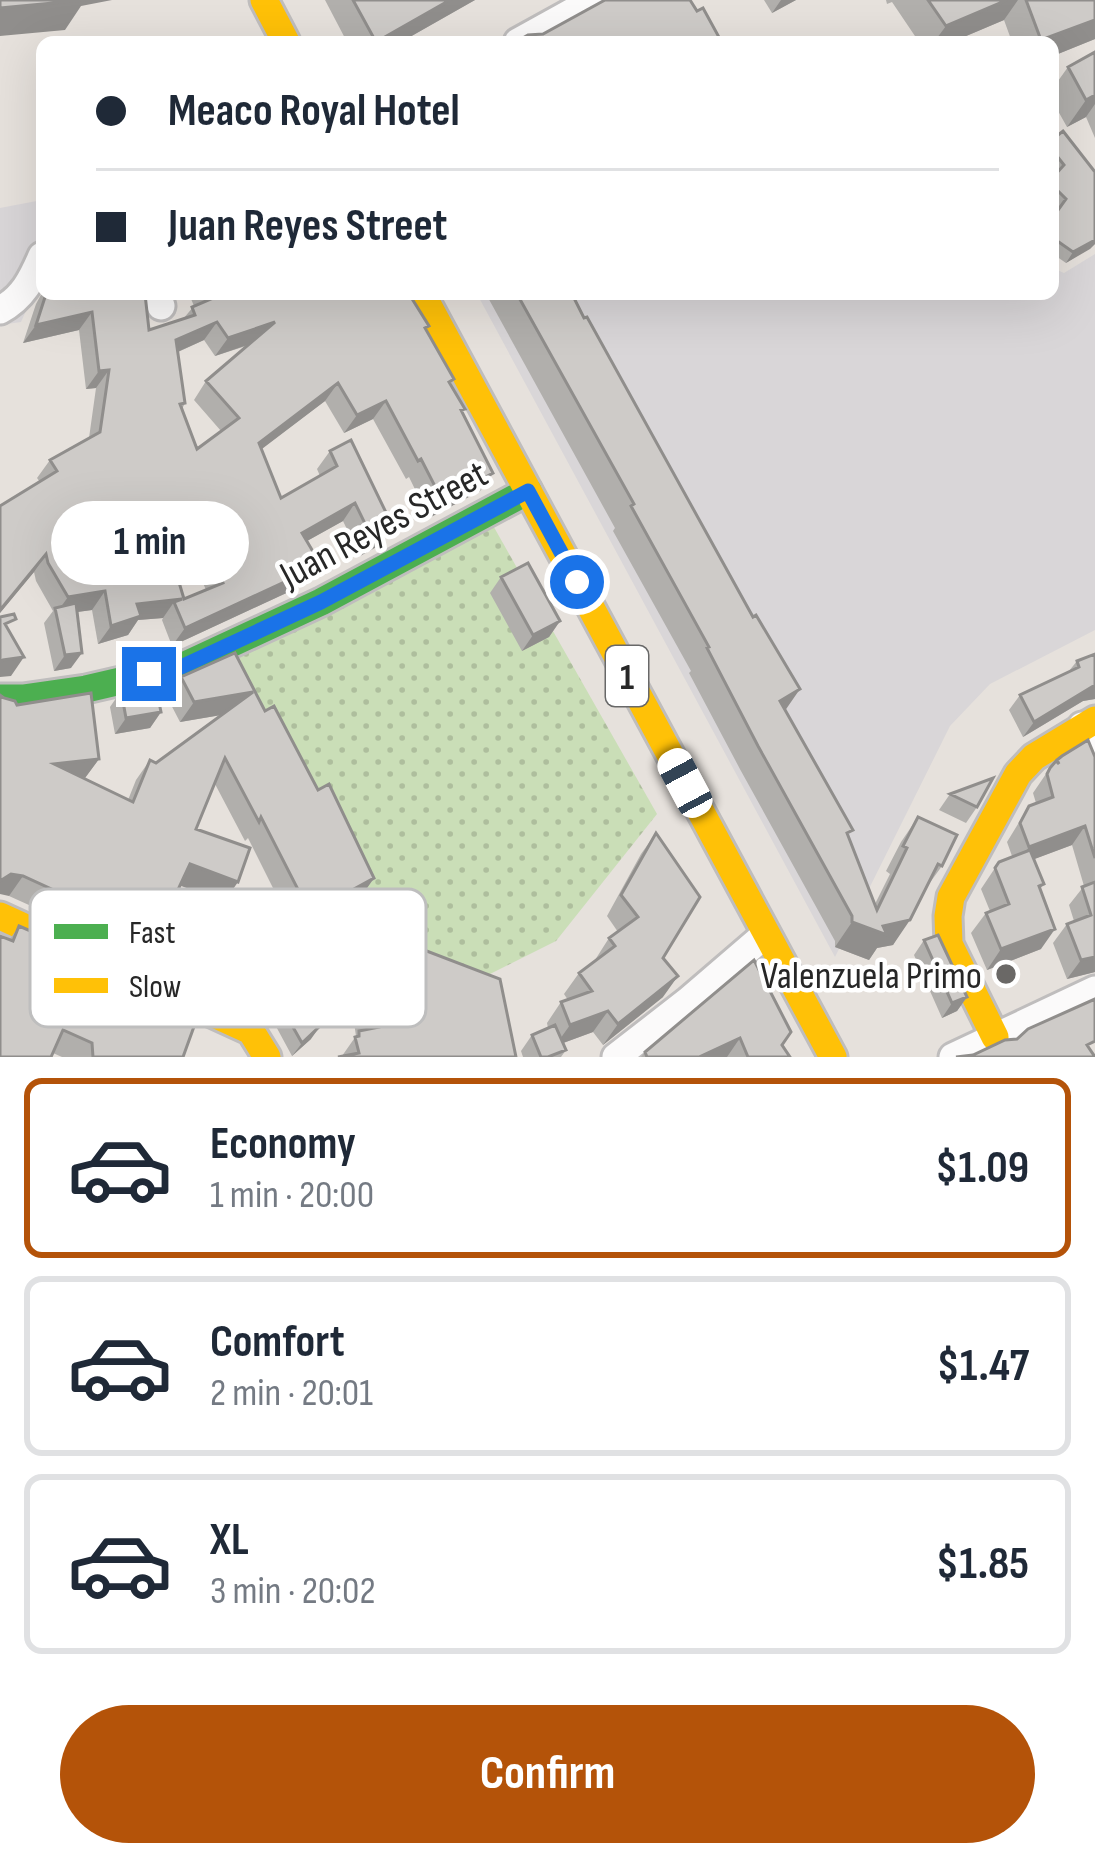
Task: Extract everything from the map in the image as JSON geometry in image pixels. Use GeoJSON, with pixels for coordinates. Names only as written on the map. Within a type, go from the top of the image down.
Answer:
{"type":"FeatureCollection","features":[{"type":"Feature","properties":{"kind":"main road"},"geometry":{"type":"LineString","coordinates":[[264,0],[283,36]]}},
{"type":"Feature","properties":{"kind":"main road","name":"1"},"geometry":{"type":"LineString","coordinates":[[425,300],[832,1057]]}},
{"type":"Feature","properties":{"kind":"main road","name":"Juan Reyes Street"},"geometry":{"type":"LineString","coordinates":[[0,698],[86,689],[181,667],[321,602],[528,491]]}},
{"type":"Feature","properties":{"kind":"main road"},"geometry":{"type":"LineString","coordinates":[[995,1037],[950,944],[951,897],[1018,774],[1088,723]]}},
{"type":"Feature","properties":{"kind":"main road"},"geometry":{"type":"LineString","coordinates":[[0,916],[30,930]]}},
{"type":"Feature","properties":{"kind":"main road"},"geometry":{"type":"LineString","coordinates":[[244,1027],[267,1057]]}},
{"type":"Feature","properties":{"kind":"street"},"geometry":{"type":"LineString","coordinates":[[529,36],[594,0]]}},
{"type":"Feature","properties":{"kind":"street"},"geometry":{"type":"LineString","coordinates":[[0,310],[22,294],[36,270]]}},
{"type":"Feature","properties":{"kind":"street"},"geometry":{"type":"LineString","coordinates":[[1088,723],[1095,755]]}},
{"type":"Feature","properties":{"kind":"street"},"geometry":{"type":"LineString","coordinates":[[616,1057],[766,934]]}},
{"type":"Feature","properties":{"kind":"street"},"geometry":{"type":"LineString","coordinates":[[953,1057],[1095,990]]}},
{"type":"Feature","properties":{"kind":"shaded area"},"geometry":{"type":"Polygon","coordinates":[[[36,201],[36,288],[21,322],[0,325],[0,208],[36,201]]]}},
{"type":"Feature","properties":{"kind":"shaded area"},"geometry":{"type":"Polygon","coordinates":[[[1095,254],[1095,630],[990,684],[950,726],[835,957],[480,300],[1059,300],[1059,271],[1064,273],[1095,254]]]}},
{"type":"Feature","properties":{"kind":"green space"},"geometry":{"type":"Polygon","coordinates":[[[491,522],[657,814],[556,941],[470,984],[426,968],[426,889],[360,889],[231,659],[491,522]]]}},
{"type":"Feature","properties":{"kind":"building"},"geometry":{"type":"Polygon","coordinates":[[[0,0],[85,0],[0,8],[0,0]]]}},
{"type":"Feature","properties":{"kind":"building"},"geometry":{"type":"Polygon","coordinates":[[[353,0],[450,0],[387,36],[373,36],[353,0]]]}},
{"type":"Feature","properties":{"kind":"building"},"geometry":{"type":"Polygon","coordinates":[[[605,0],[690,0],[697,11],[703,8],[718,36],[526,36],[543,34],[605,0]]]}},
{"type":"Feature","properties":{"kind":"building"},"geometry":{"type":"Polygon","coordinates":[[[928,0],[1007,0],[946,26],[928,0]]]}},
{"type":"Feature","properties":{"kind":"building"},"geometry":{"type":"Polygon","coordinates":[[[1026,0],[1095,0],[1095,20],[1040,36],[1026,0]]]}},
{"type":"Feature","properties":{"kind":"building"},"geometry":{"type":"Polygon","coordinates":[[[1095,52],[1095,95],[1086,100],[1068,67],[1095,52]]]}},
{"type":"Feature","properties":{"kind":"building"},"geometry":{"type":"Polygon","coordinates":[[[1063,131],[1095,172],[1095,240],[1073,252],[1059,242],[1059,209],[1066,199],[1059,192],[1059,170],[1064,165],[1059,159],[1063,131]]]}},
{"type":"Feature","properties":{"kind":"building"},"geometry":{"type":"Polygon","coordinates":[[[44,300],[146,300],[149,330],[195,315],[192,307],[209,300],[413,300],[454,379],[449,382],[493,473],[442,500],[386,401],[357,415],[338,383],[259,443],[281,498],[337,466],[330,451],[351,440],[393,527],[372,538],[355,503],[302,533],[321,565],[185,628],[174,602],[182,599],[137,604],[141,616],[111,626],[105,591],[68,597],[46,554],[0,610],[0,506],[57,471],[50,460],[100,432],[109,370],[99,371],[92,312],[36,325],[44,300]],[[217,322],[176,340],[185,403],[180,404],[197,449],[239,418],[206,381],[275,322],[228,338],[217,322]],[[210,551],[172,559],[184,599],[223,583],[210,551]]]}},
{"type":"Feature","properties":{"kind":"building"},"geometry":{"type":"Polygon","coordinates":[[[520,300],[575,300],[587,317],[753,617],[756,615],[800,689],[780,701],[853,830],[847,833],[877,910],[918,817],[957,835],[910,920],[883,926],[887,935],[852,922],[634,504],[520,300]]]}},
{"type":"Feature","properties":{"kind":"building"},"geometry":{"type":"Polygon","coordinates":[[[528,563],[560,621],[533,635],[501,577],[528,563]]]}},
{"type":"Feature","properties":{"kind":"building"},"geometry":{"type":"Polygon","coordinates":[[[76,603],[82,653],[65,655],[55,608],[76,603]]]}},
{"type":"Feature","properties":{"kind":"building"},"geometry":{"type":"Polygon","coordinates":[[[14,614],[16,619],[5,624],[24,657],[0,662],[0,617],[14,614]]]}},
{"type":"Feature","properties":{"kind":"building"},"geometry":{"type":"Polygon","coordinates":[[[235,653],[265,711],[274,706],[318,790],[329,784],[374,878],[354,889],[298,889],[225,758],[196,829],[250,848],[238,882],[190,864],[178,889],[51,889],[11,874],[0,881],[0,695],[17,705],[91,693],[99,759],[54,764],[133,802],[150,760],[156,763],[253,692],[194,702],[181,677],[235,653]]]}},
{"type":"Feature","properties":{"kind":"building"},"geometry":{"type":"Polygon","coordinates":[[[1095,654],[1095,685],[1034,722],[1020,695],[1079,667],[1077,661],[1095,654]]]}},
{"type":"Feature","properties":{"kind":"building"},"geometry":{"type":"Polygon","coordinates":[[[155,683],[161,712],[126,718],[121,691],[155,683]]]}},
{"type":"Feature","properties":{"kind":"building"},"geometry":{"type":"Polygon","coordinates":[[[1088,740],[1095,757],[1095,858],[1085,826],[1029,847],[1020,823],[1029,806],[1053,797],[1047,774],[1050,768],[1088,740]]]}},
{"type":"Feature","properties":{"kind":"building"},"geometry":{"type":"Polygon","coordinates":[[[993,778],[977,807],[950,794],[993,778]]]}},
{"type":"Feature","properties":{"kind":"building"},"geometry":{"type":"Polygon","coordinates":[[[656,833],[700,897],[663,958],[678,976],[618,1024],[608,1011],[570,1025],[561,1002],[592,991],[579,973],[615,946],[609,938],[638,917],[621,895],[656,833]]]}},
{"type":"Feature","properties":{"kind":"building"},"geometry":{"type":"Polygon","coordinates":[[[1030,850],[1055,929],[1001,949],[986,913],[1009,904],[995,868],[1030,850]]]}},
{"type":"Feature","properties":{"kind":"building"},"geometry":{"type":"Polygon","coordinates":[[[1095,882],[1095,957],[1081,960],[1067,924],[1091,915],[1082,887],[1095,882]]]}},
{"type":"Feature","properties":{"kind":"building"},"geometry":{"type":"Polygon","coordinates":[[[19,926],[30,931],[30,1027],[194,1027],[183,1057],[93,1057],[92,1043],[63,1030],[51,1057],[0,1057],[0,936],[13,941],[19,926]]]}},
{"type":"Feature","properties":{"kind":"building"},"geometry":{"type":"Polygon","coordinates":[[[938,935],[967,997],[952,1003],[924,940],[938,935]]]}},
{"type":"Feature","properties":{"kind":"building"},"geometry":{"type":"Polygon","coordinates":[[[426,951],[500,979],[516,1057],[338,1057],[359,1053],[355,1037],[359,1031],[426,1027],[426,951]]]}},
{"type":"Feature","properties":{"kind":"building"},"geometry":{"type":"Polygon","coordinates":[[[754,960],[791,1032],[782,1045],[790,1057],[748,1057],[740,1038],[699,1057],[647,1057],[645,1052],[754,960]]]}},
{"type":"Feature","properties":{"kind":"building"},"geometry":{"type":"Polygon","coordinates":[[[1095,999],[1095,1041],[1087,1045],[1095,1057],[956,1057],[1017,1039],[1028,1029],[1095,999]]]}},
{"type":"Feature","properties":{"kind":"building"},"geometry":{"type":"Polygon","coordinates":[[[555,1025],[566,1050],[541,1057],[532,1035],[555,1025]]]}},
{"type":"Feature","properties":{"kind":"building"},"geometry":{"type":"Polygon","coordinates":[[[293,1027],[319,1027],[302,1043],[293,1027]]]}},
{"type":"Feature","properties":{"kind":"traffic: fast"},"geometry":{"type":"LineString","coordinates":[[0,698],[86,689],[181,667],[321,602],[528,491]]}},
{"type":"Feature","properties":{"kind":"traffic: slow"},"geometry":{"type":"LineString","coordinates":[[264,0],[283,36]]}},
{"type":"Feature","properties":{"kind":"traffic: slow"},"geometry":{"type":"LineString","coordinates":[[425,300],[833,1057]]}},
{"type":"Feature","properties":{"kind":"traffic: slow"},"geometry":{"type":"LineString","coordinates":[[995,1037],[949,944],[951,897],[1018,774],[1034,757],[1095,720]]}},
{"type":"Feature","properties":{"kind":"traffic: slow"},"geometry":{"type":"LineString","coordinates":[[0,916],[30,930]]}},
{"type":"Feature","properties":{"kind":"traffic: slow"},"geometry":{"type":"LineString","coordinates":[[242,1027],[251,1031],[267,1057]]}},
{"type":"Feature","properties":{"kind":"place","name":"Valenzuela Primo"},"geometry":{"type":"Point","coordinates":[1006,974]}},
{"type":"Feature","properties":{"kind":"route"},"geometry":{"type":"LineString","coordinates":[[149,674],[181,667],[321,602],[528,491],[577,582]]}}]}
